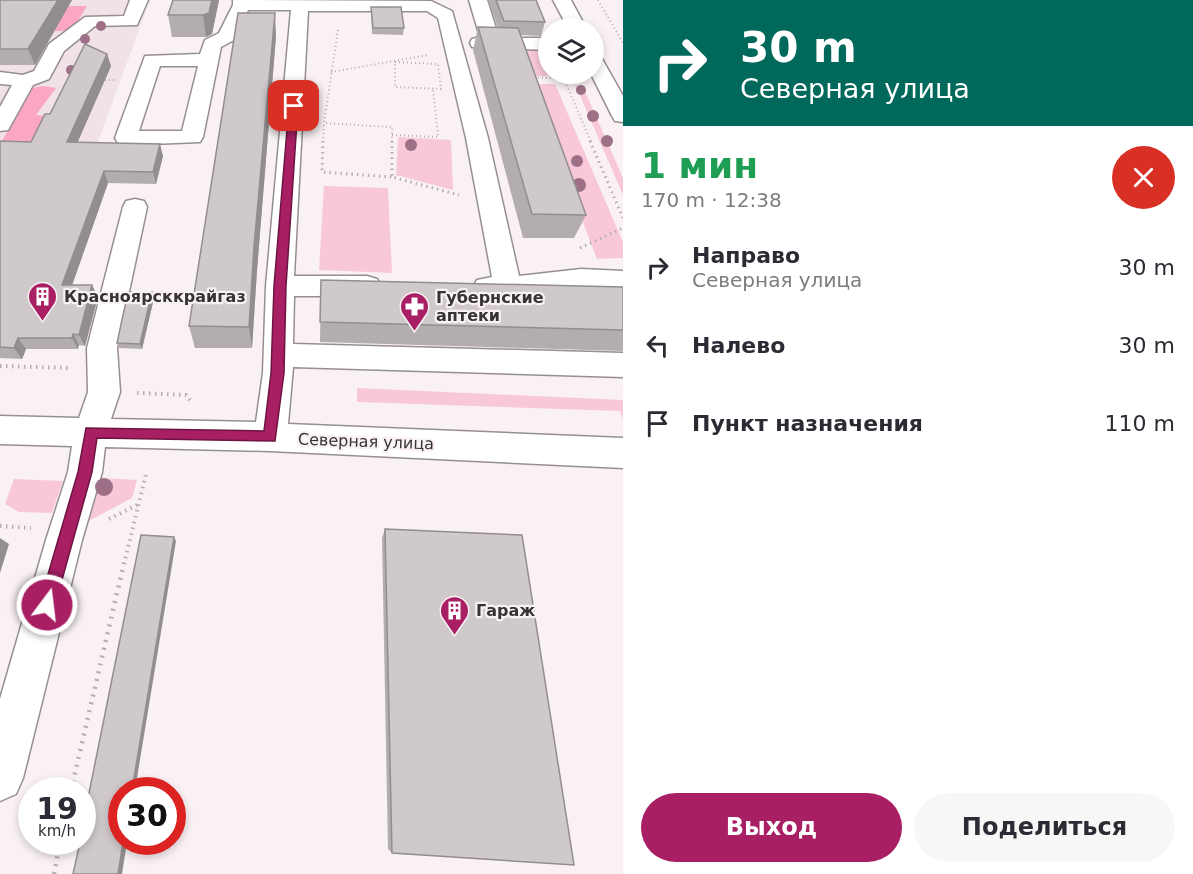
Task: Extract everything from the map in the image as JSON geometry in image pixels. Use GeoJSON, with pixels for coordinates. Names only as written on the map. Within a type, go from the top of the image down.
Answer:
{"type":"FeatureCollection","features":[{"type":"Feature","properties":{"kind":"street"},"geometry":{"type":"LineString","coordinates":[[0,78],[25,81],[42,75],[56,48],[91,21],[131,21],[139,0]]}},
{"type":"Feature","properties":{"kind":"street"},"geometry":{"type":"LineString","coordinates":[[478,0],[491,43]]}},
{"type":"Feature","properties":{"kind":"street"},"geometry":{"type":"LineString","coordinates":[[562,0],[572,18]]}},
{"type":"Feature","properties":{"kind":"street"},"geometry":{"type":"LineString","coordinates":[[208,60],[152,60],[126,138],[192,137],[212,44],[226,36],[242,2],[300,6],[431,6],[446,15],[492,205],[508,287]]}},
{"type":"Feature","properties":{"kind":"street"},"geometry":{"type":"LineString","coordinates":[[270,437],[279,355],[280,286],[300,6]]}},
{"type":"Feature","properties":{"kind":"street"},"geometry":{"type":"LineString","coordinates":[[453,45],[538,44]]}},
{"type":"Feature","properties":{"kind":"street"},"geometry":{"type":"LineString","coordinates":[[604,80],[623,116]]}},
{"type":"Feature","properties":{"kind":"street"},"geometry":{"type":"LineString","coordinates":[[0,125],[25,81]]}},
{"type":"Feature","properties":{"kind":"street"},"geometry":{"type":"LineString","coordinates":[[0,778],[61,551],[85,472],[91,432],[104,392],[102,348],[135,207]]}},
{"type":"Feature","properties":{"kind":"street"},"geometry":{"type":"LineString","coordinates":[[460,287],[508,287],[581,279],[623,281]]}},
{"type":"Feature","properties":{"kind":"street"},"geometry":{"type":"LineString","coordinates":[[280,286],[388,287]]}},
{"type":"Feature","properties":{"kind":"street"},"geometry":{"type":"LineString","coordinates":[[279,355],[623,365]]}},
{"type":"Feature","properties":{"kind":"street","name":"Северная улица"},"geometry":{"type":"LineString","coordinates":[[0,430],[270,437],[623,453]]}},
{"type":"Feature","properties":{"kind":"path"},"geometry":{"type":"LineString","coordinates":[[598,0],[623,43]]}},
{"type":"Feature","properties":{"kind":"path"},"geometry":{"type":"LineString","coordinates":[[338,33],[324,123],[322,172],[393,177],[492,205]]}},
{"type":"Feature","properties":{"kind":"path"},"geometry":{"type":"LineString","coordinates":[[331,72],[395,62],[453,45]]}},
{"type":"Feature","properties":{"kind":"path"},"geometry":{"type":"LineString","coordinates":[[395,62],[438,64],[441,89],[395,87],[395,62]]}},
{"type":"Feature","properties":{"kind":"path"},"geometry":{"type":"LineString","coordinates":[[534,77],[538,77]]}},
{"type":"Feature","properties":{"kind":"path"},"geometry":{"type":"LineString","coordinates":[[567,84],[623,218]]}},
{"type":"Feature","properties":{"kind":"path"},"geometry":{"type":"LineString","coordinates":[[392,135],[438,137],[433,88]]}},
{"type":"Feature","properties":{"kind":"path"},"geometry":{"type":"LineString","coordinates":[[324,123],[392,127],[393,177]]}},
{"type":"Feature","properties":{"kind":"path"},"geometry":{"type":"LineString","coordinates":[[580,249],[623,228]]}},
{"type":"Feature","properties":{"kind":"path"},"geometry":{"type":"LineString","coordinates":[[0,366],[103,369]]}},
{"type":"Feature","properties":{"kind":"path"},"geometry":{"type":"LineString","coordinates":[[142,393],[186,395],[194,405]]}},
{"type":"Feature","properties":{"kind":"path"},"geometry":{"type":"LineString","coordinates":[[74,777],[90,701],[146,474]]}},
{"type":"Feature","properties":{"kind":"path"},"geometry":{"type":"LineString","coordinates":[[54,874],[58,855]]}},
{"type":"Feature","properties":{"kind":"shaded area"},"geometry":{"type":"Polygon","coordinates":[[[0,0],[150,0],[93,155],[0,152],[0,0]]]}},
{"type":"Feature","properties":{"kind":"shaded area"},"geometry":{"type":"Polygon","coordinates":[[[0,6],[87,6],[73,29],[11,31],[0,6]]]}},
{"type":"Feature","properties":{"kind":"shaded area"},"geometry":{"type":"Polygon","coordinates":[[[516,45],[538,46],[538,76],[524,76],[516,45]]]}},
{"type":"Feature","properties":{"kind":"shaded area"},"geometry":{"type":"Polygon","coordinates":[[[530,84],[555,84],[623,242],[623,258],[597,259],[530,84]]]}},
{"type":"Feature","properties":{"kind":"shaded area"},"geometry":{"type":"Polygon","coordinates":[[[575,84],[584,89],[623,178],[623,195],[575,84]]]}},
{"type":"Feature","properties":{"kind":"shaded area"},"geometry":{"type":"Polygon","coordinates":[[[43,86],[56,88],[36,115],[47,116],[29,154],[3,153],[3,139],[32,88],[43,86]]]}},
{"type":"Feature","properties":{"kind":"shaded area"},"geometry":{"type":"Polygon","coordinates":[[[398,137],[451,140],[453,190],[396,175],[398,137]]]}},
{"type":"Feature","properties":{"kind":"shaded area"},"geometry":{"type":"Polygon","coordinates":[[[324,186],[388,188],[392,273],[319,270],[324,186]]]}},
{"type":"Feature","properties":{"kind":"shaded area"},"geometry":{"type":"Polygon","coordinates":[[[357,388],[623,400],[623,420],[620,411],[357,402],[357,388]]]}},
{"type":"Feature","properties":{"kind":"shaded area"},"geometry":{"type":"Polygon","coordinates":[[[101,478],[137,480],[132,498],[87,522],[101,478]]]}},
{"type":"Feature","properties":{"kind":"shaded area"},"geometry":{"type":"Polygon","coordinates":[[[14,479],[63,481],[52,513],[19,512],[5,504],[14,479]]]}},
{"type":"Feature","properties":{"kind":"building"},"geometry":{"type":"Polygon","coordinates":[[[0,0],[58,0],[28,49],[0,49],[0,0]]]}},
{"type":"Feature","properties":{"kind":"building"},"geometry":{"type":"Polygon","coordinates":[[[173,0],[212,0],[209,13],[168,15],[173,0]]]}},
{"type":"Feature","properties":{"kind":"building"},"geometry":{"type":"Polygon","coordinates":[[[496,0],[536,0],[543,18],[538,18],[538,22],[504,21],[496,0]]]}},
{"type":"Feature","properties":{"kind":"building"},"geometry":{"type":"Polygon","coordinates":[[[371,7],[401,7],[404,28],[373,28],[371,7]]]}},
{"type":"Feature","properties":{"kind":"building"},"geometry":{"type":"Polygon","coordinates":[[[238,13],[275,13],[249,327],[189,326],[238,13]]]}},
{"type":"Feature","properties":{"kind":"building"},"geometry":{"type":"Polygon","coordinates":[[[478,27],[518,28],[586,215],[532,214],[478,27]]]}},
{"type":"Feature","properties":{"kind":"building"},"geometry":{"type":"Polygon","coordinates":[[[85,44],[107,54],[67,142],[160,144],[153,172],[104,171],[62,285],[92,285],[79,335],[73,334],[72,338],[18,338],[14,348],[0,347],[0,141],[31,142],[45,114],[50,114],[85,44]]]}},
{"type":"Feature","properties":{"kind":"building"},"geometry":{"type":"Polygon","coordinates":[[[321,280],[623,287],[623,330],[320,322],[321,280]]]}},
{"type":"Feature","properties":{"kind":"building"},"geometry":{"type":"Polygon","coordinates":[[[128,292],[152,292],[140,344],[117,343],[128,292]]]}},
{"type":"Feature","properties":{"kind":"building","name":"Гараж"},"geometry":{"type":"Polygon","coordinates":[[[385,529],[522,535],[574,865],[392,853],[385,529]]]}},
{"type":"Feature","properties":{"kind":"building"},"geometry":{"type":"Polygon","coordinates":[[[141,535],[174,537],[134,777],[108,777],[108,855],[121,855],[118,874],[73,874],[77,855],[96,855],[96,777],[92,777],[141,535]]]}},
{"type":"Feature","properties":{"kind":"place","name":"Красноярсккрайгаз"},"geometry":{"type":"Point","coordinates":[43,322]}},
{"type":"Feature","properties":{"kind":"place","name":"Губернские аптеки"},"geometry":{"type":"Point","coordinates":[415,332]}},
{"type":"Feature","properties":{"kind":"place","name":"Гараж"},"geometry":{"type":"Point","coordinates":[455,636]}},
{"type":"Feature","properties":{"kind":"route"},"geometry":{"type":"LineString","coordinates":[[47,605],[85,472],[91,432],[270,437],[278,373],[280,286],[294,106]]}}]}
